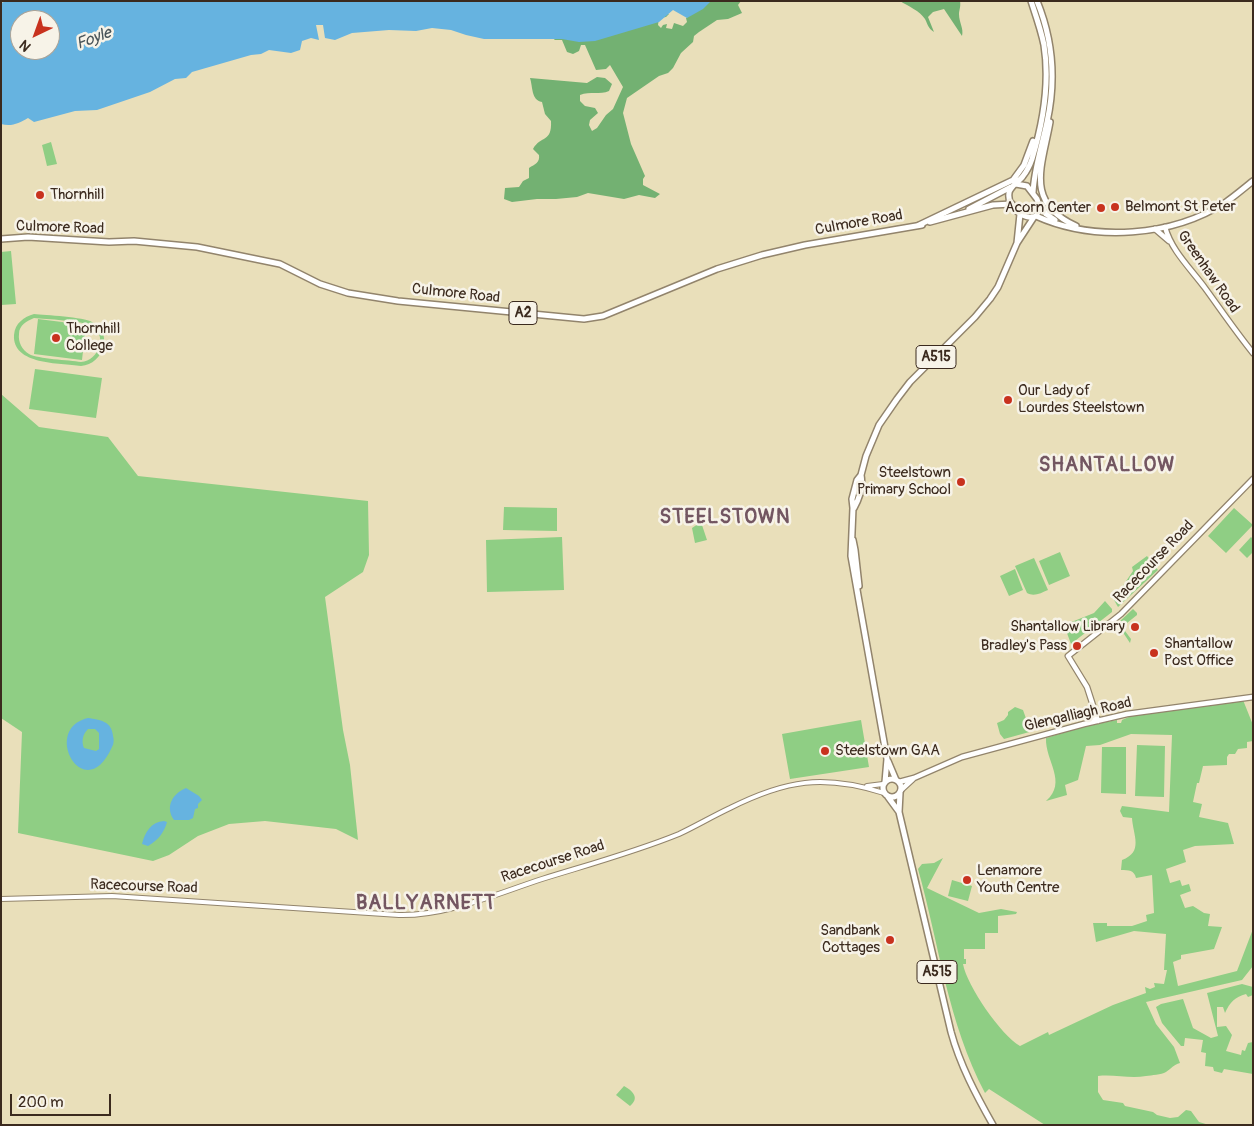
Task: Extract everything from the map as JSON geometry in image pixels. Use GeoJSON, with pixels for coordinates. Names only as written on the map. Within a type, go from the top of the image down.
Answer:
{"type":"FeatureCollection","features":[{"type":"Feature","properties":{"kind":"main road"},"geometry":{"type":"LineString","coordinates":[[1031,1],[1044,44],[1046,89],[1032,160],[1027,171],[1013,186],[1009,195],[1012,204],[1020,214],[1026,217],[1035,216],[1086,230],[1111,232],[1165,227],[1197,217],[1224,203],[1253,181]]}},
{"type":"Feature","properties":{"kind":"main road"},"geometry":{"type":"LineString","coordinates":[[1037,1],[1050,44],[1053,69],[1052,116],[1040,176],[1041,191],[1047,206],[1056,215],[1086,230]]}},
{"type":"Feature","properties":{"kind":"main road"},"geometry":{"type":"LineString","coordinates":[[1033,193],[1035,172],[1048,121],[1052,92]]}},
{"type":"Feature","properties":{"kind":"main road"},"geometry":{"type":"LineString","coordinates":[[919,225],[1013,180],[1026,161],[1041,120]]}},
{"type":"Feature","properties":{"kind":"main road"},"geometry":{"type":"LineString","coordinates":[[1013,186],[1027,186],[1046,214],[1059,223]]}},
{"type":"Feature","properties":{"kind":"main road","name":"Culmore Road"},"geometry":{"type":"LineString","coordinates":[[962,212],[1013,186]]}},
{"type":"Feature","properties":{"kind":"main road","name":"Culmore Road"},"geometry":{"type":"LineString","coordinates":[[1,239],[28,237],[109,242],[134,241],[197,247],[280,264],[320,284],[348,293],[398,301],[584,319],[603,316],[716,270],[762,255],[919,225],[993,205],[1012,204]]}},
{"type":"Feature","properties":{"kind":"main road"},"geometry":{"type":"LineString","coordinates":[[1035,216],[1039,212],[1040,205]]}},
{"type":"Feature","properties":{"kind":"main road","name":"A515"},"geometry":{"type":"LineString","coordinates":[[1017,243],[1020,214]]}},
{"type":"Feature","properties":{"kind":"main road","name":"A515"},"geometry":{"type":"LineString","coordinates":[[994,1125],[970,1083],[957,1053],[899,812],[901,791],[887,759],[851,556],[851,536],[853,508],[858,501],[862,481],[861,475],[873,439],[880,426],[910,382],[970,322],[990,299],[1000,282],[1017,243],[1035,216]]}},
{"type":"Feature","properties":{"kind":"main road","name":"Greenhaw Road"},"geometry":{"type":"LineString","coordinates":[[1165,227],[1172,244],[1223,316],[1253,353]]}},
{"type":"Feature","properties":{"kind":"main road"},"geometry":{"type":"LineString","coordinates":[[1155,228],[1172,244]]}},
{"type":"Feature","properties":{"kind":"main road","name":"Racecourse Road"},"geometry":{"type":"LineString","coordinates":[[1095,722],[1087,687],[1068,656],[1120,614],[1253,479]]}},
{"type":"Feature","properties":{"kind":"main road","name":"Glengalliagh Road"},"geometry":{"type":"LineString","coordinates":[[897,781],[914,778],[962,757],[1095,722],[1133,714],[1253,697]]}},
{"type":"Feature","properties":{"kind":"main road","name":"A515"},"geometry":{"type":"LineString","coordinates":[[887,759],[884,783],[886,795],[899,812]]}},
{"type":"Feature","properties":{"kind":"main road","name":"Glengalliagh Road"},"geometry":{"type":"LineString","coordinates":[[901,791],[914,778]]}},
{"type":"Feature","properties":{"kind":"main road"},"geometry":{"type":"LineString","coordinates":[[884,783],[890,779],[897,781]]}},
{"type":"Feature","properties":{"kind":"main road"},"geometry":{"type":"LineString","coordinates":[[886,795],[896,797],[901,791]]}},
{"type":"Feature","properties":{"kind":"street","name":"Racecourse Road"},"geometry":{"type":"LineString","coordinates":[[1,899],[112,896],[399,915],[415,914],[464,904],[679,834],[764,793],[797,784],[826,781],[862,786],[886,795]]}},
{"type":"Feature","properties":{"kind":"street","name":"Racecourse Road"},"geometry":{"type":"LineString","coordinates":[[862,786],[884,783]]}},
{"type":"Feature","properties":{"kind":"green space"},"geometry":{"type":"Polygon","coordinates":[[[707,1],[741,1],[738,5],[742,13],[728,19],[717,20],[694,36],[693,42],[681,53],[668,73],[659,76],[627,98],[623,113],[631,144],[645,176],[643,185],[660,194],[655,198],[639,195],[624,199],[588,193],[577,197],[556,199],[512,202],[504,199],[505,188],[519,187],[523,181],[529,178],[529,168],[539,160],[539,155],[533,149],[550,133],[551,121],[545,114],[542,102],[538,101],[534,96],[530,78],[587,83],[597,77],[605,78],[612,84],[609,91],[580,95],[580,101],[585,106],[595,108],[598,113],[590,120],[589,125],[592,131],[597,128],[613,109],[623,87],[610,65],[606,69],[596,70],[585,45],[581,45],[579,51],[573,54],[567,52],[562,40],[555,40],[549,35],[659,13],[669,14],[666,17],[659,18],[658,25],[661,28],[667,24],[666,28],[672,29],[674,23],[683,26],[687,22],[686,18],[707,1]]]}},
{"type":"Feature","properties":{"kind":"green space"},"geometry":{"type":"Polygon","coordinates":[[[900,1],[960,1],[959,14],[962,36],[944,9],[933,12],[928,17],[934,32],[920,14],[900,1]]]}},
{"type":"Feature","properties":{"kind":"green space"},"geometry":{"type":"Polygon","coordinates":[[[51,142],[57,164],[47,166],[42,145],[51,142]]]}},
{"type":"Feature","properties":{"kind":"green space"},"geometry":{"type":"Polygon","coordinates":[[[11,251],[16,304],[1,305],[1,252],[11,251]]]}},
{"type":"Feature","properties":{"kind":"green space"},"geometry":{"type":"Polygon","coordinates":[[[30,315],[64,316],[92,322],[103,333],[103,347],[100,354],[96,360],[81,366],[50,363],[29,357],[15,345],[14,335],[18,324],[30,315]],[[34,318],[26,322],[19,331],[21,346],[29,354],[81,362],[93,357],[97,352],[100,340],[99,334],[90,325],[71,321],[34,318]]]}},
{"type":"Feature","properties":{"kind":"green space"},"geometry":{"type":"Polygon","coordinates":[[[38,319],[86,325],[82,360],[34,354],[38,319]]]}},
{"type":"Feature","properties":{"kind":"green space"},"geometry":{"type":"Polygon","coordinates":[[[35,369],[102,378],[96,418],[29,409],[35,369]]]}},
{"type":"Feature","properties":{"kind":"green space"},"geometry":{"type":"Polygon","coordinates":[[[1,394],[39,427],[108,437],[138,476],[368,501],[369,555],[363,572],[325,597],[343,730],[350,765],[358,840],[336,829],[265,821],[229,824],[198,836],[169,855],[153,861],[18,833],[22,732],[1,718],[1,394]]]}},
{"type":"Feature","properties":{"kind":"green space"},"geometry":{"type":"Polygon","coordinates":[[[504,507],[557,508],[557,531],[503,530],[504,507]]]}},
{"type":"Feature","properties":{"kind":"green space"},"geometry":{"type":"Polygon","coordinates":[[[1234,508],[1253,525],[1226,553],[1208,536],[1234,508]]]}},
{"type":"Feature","properties":{"kind":"green space"},"geometry":{"type":"Polygon","coordinates":[[[701,522],[707,540],[695,543],[692,528],[701,522]]]}},
{"type":"Feature","properties":{"kind":"green space"},"geometry":{"type":"Polygon","coordinates":[[[562,537],[564,590],[487,592],[486,540],[562,537]]]}},
{"type":"Feature","properties":{"kind":"green space"},"geometry":{"type":"Polygon","coordinates":[[[1251,537],[1253,539],[1253,552],[1247,558],[1239,550],[1251,537]]]}},
{"type":"Feature","properties":{"kind":"green space"},"geometry":{"type":"Polygon","coordinates":[[[1060,552],[1070,576],[1049,585],[1039,561],[1060,552]]]}},
{"type":"Feature","properties":{"kind":"green space"},"geometry":{"type":"Polygon","coordinates":[[[1147,556],[1158,570],[1118,607],[1114,600],[1114,593],[1118,593],[1133,571],[1132,567],[1147,556]]]}},
{"type":"Feature","properties":{"kind":"green space"},"geometry":{"type":"Polygon","coordinates":[[[1034,558],[1048,590],[1032,595],[1027,593],[1015,566],[1034,558]]]}},
{"type":"Feature","properties":{"kind":"green space"},"geometry":{"type":"Polygon","coordinates":[[[1015,569],[1023,590],[1009,596],[1000,576],[1015,569]]]}},
{"type":"Feature","properties":{"kind":"green space"},"geometry":{"type":"Polygon","coordinates":[[[1105,601],[1112,609],[1112,612],[1071,644],[1064,625],[1094,613],[1105,601]]]}},
{"type":"Feature","properties":{"kind":"green space"},"geometry":{"type":"Polygon","coordinates":[[[1133,609],[1137,615],[1122,627],[1131,639],[1130,643],[1122,631],[1120,621],[1133,609]]]}},
{"type":"Feature","properties":{"kind":"green space"},"geometry":{"type":"Polygon","coordinates":[[[1243,700],[1253,725],[1253,741],[1247,742],[1247,748],[1238,749],[1235,754],[1229,754],[1227,765],[1203,766],[1193,802],[1202,804],[1199,817],[1228,823],[1234,844],[1195,846],[1183,850],[1186,862],[1166,869],[1170,883],[1180,880],[1182,886],[1189,884],[1191,891],[1180,895],[1185,908],[1193,906],[1204,913],[1210,914],[1208,926],[1222,927],[1214,949],[1181,955],[1181,959],[1173,962],[1178,986],[1237,971],[1253,929],[1253,966],[1242,980],[1146,1002],[1156,1024],[1174,1047],[1180,1063],[1162,1074],[1156,1075],[1140,1077],[1098,1076],[1098,1092],[1103,1100],[1123,1103],[1125,1106],[1170,1118],[1178,1117],[1186,1110],[1191,1111],[1199,1122],[1209,1125],[1045,1125],[989,1089],[985,1093],[972,1066],[953,1011],[918,869],[922,864],[934,863],[943,858],[927,888],[979,913],[1001,909],[1017,912],[1016,914],[998,916],[998,933],[985,933],[985,949],[964,949],[966,964],[963,964],[971,985],[986,1009],[1004,1032],[1020,1046],[1048,1032],[1049,1035],[1113,1005],[1146,993],[1145,987],[1150,989],[1155,987],[1154,983],[1164,984],[1167,970],[1164,970],[1166,934],[1134,931],[1096,942],[1093,923],[1107,923],[1107,926],[1132,926],[1147,921],[1146,915],[1154,913],[1152,875],[1136,878],[1131,871],[1121,870],[1122,860],[1129,857],[1133,852],[1136,842],[1132,818],[1123,817],[1120,811],[1122,806],[1169,812],[1172,735],[1131,734],[1100,745],[1086,746],[1078,780],[1065,785],[1067,795],[1046,801],[1052,794],[1055,779],[1046,738],[1085,726],[1117,720],[1117,723],[1121,723],[1122,720],[1131,716],[1243,700]]]}},
{"type":"Feature","properties":{"kind":"green space"},"geometry":{"type":"Polygon","coordinates":[[[1015,707],[1023,710],[1028,724],[1033,731],[1004,739],[1000,734],[997,723],[1004,720],[1008,712],[1015,707]]]}},
{"type":"Feature","properties":{"kind":"green space","name":"Steelstown GAA"},"geometry":{"type":"Polygon","coordinates":[[[861,720],[869,767],[790,779],[782,734],[861,720]]]}},
{"type":"Feature","properties":{"kind":"green space"},"geometry":{"type":"Polygon","coordinates":[[[1137,745],[1165,746],[1164,797],[1135,796],[1137,745]]]}},
{"type":"Feature","properties":{"kind":"green space"},"geometry":{"type":"Polygon","coordinates":[[[1102,747],[1126,747],[1126,794],[1101,793],[1102,747]]]}},
{"type":"Feature","properties":{"kind":"green space"},"geometry":{"type":"Polygon","coordinates":[[[952,880],[972,886],[968,901],[948,896],[952,880]]]}},
{"type":"Feature","properties":{"kind":"green space"},"geometry":{"type":"Polygon","coordinates":[[[1242,984],[1253,987],[1253,995],[1248,997],[1246,994],[1236,998],[1225,1013],[1223,1007],[1217,1007],[1217,1027],[1226,1026],[1232,1035],[1226,1051],[1241,1055],[1242,1050],[1245,1051],[1248,1043],[1253,1042],[1253,1074],[1224,1069],[1222,1073],[1214,1071],[1213,1067],[1205,1066],[1206,1053],[1201,1052],[1203,1040],[1185,1038],[1184,1046],[1181,1046],[1162,1023],[1156,1007],[1183,999],[1193,1028],[1211,1038],[1218,1036],[1207,993],[1242,984]]]}},
{"type":"Feature","properties":{"kind":"green space"},"geometry":{"type":"Polygon","coordinates":[[[624,1086],[635,1097],[630,1106],[616,1095],[624,1086]]]}},
{"type":"Feature","properties":{"kind":"water","name":"Foyle"},"geometry":{"type":"Polygon","coordinates":[[[7,1],[711,1],[703,9],[687,18],[673,10],[659,22],[595,41],[579,42],[562,39],[484,39],[451,30],[432,28],[416,31],[389,30],[352,33],[335,40],[325,38],[323,25],[316,25],[319,40],[311,38],[302,41],[300,50],[291,53],[269,50],[261,54],[251,55],[192,72],[186,78],[175,79],[150,92],[97,110],[75,111],[34,122],[28,118],[12,125],[1,124],[1,3],[7,1]]]}},
{"type":"Feature","properties":{"kind":"water"},"geometry":{"type":"Polygon","coordinates":[[[88,718],[105,722],[112,731],[114,740],[112,747],[101,764],[90,770],[80,768],[72,759],[67,748],[68,736],[74,725],[88,718]],[[88,729],[84,735],[83,743],[84,748],[96,751],[99,749],[99,733],[95,729],[88,729]]]}},
{"type":"Feature","properties":{"kind":"water"},"geometry":{"type":"Polygon","coordinates":[[[186,788],[202,800],[198,804],[198,808],[195,809],[193,818],[189,820],[174,820],[170,810],[171,801],[186,788]]]}},
{"type":"Feature","properties":{"kind":"water"},"geometry":{"type":"Polygon","coordinates":[[[167,822],[166,826],[158,839],[148,846],[142,844],[149,828],[156,823],[167,822]]]}},
{"type":"Feature","properties":{"kind":"place","name":"Thornhill"},"geometry":{"type":"Point","coordinates":[40,195]}},
{"type":"Feature","properties":{"kind":"place","name":"Belmont St Peter"},"geometry":{"type":"Point","coordinates":[1115,207]}},
{"type":"Feature","properties":{"kind":"place","name":"Acorn Center"},"geometry":{"type":"Point","coordinates":[1101,208]}},
{"type":"Feature","properties":{"kind":"place","name":"Thornhill College"},"geometry":{"type":"Point","coordinates":[56,338]}},
{"type":"Feature","properties":{"kind":"place","name":"Our Lady of Lourdes Steelstown"},"geometry":{"type":"Point","coordinates":[1008,400]}},
{"type":"Feature","properties":{"kind":"place","name":"Steelstown Primary School"},"geometry":{"type":"Point","coordinates":[961,482]}},
{"type":"Feature","properties":{"kind":"place","name":"Shantallow Library"},"geometry":{"type":"Point","coordinates":[1135,627]}},
{"type":"Feature","properties":{"kind":"place","name":"Bradley's Pass"},"geometry":{"type":"Point","coordinates":[1077,646]}},
{"type":"Feature","properties":{"kind":"place","name":"Shantallow Post Office"},"geometry":{"type":"Point","coordinates":[1154,653]}},
{"type":"Feature","properties":{"kind":"place","name":"Steelstown GAA"},"geometry":{"type":"Point","coordinates":[825,751]}},
{"type":"Feature","properties":{"kind":"place","name":"Lenamore Youth Centre"},"geometry":{"type":"Point","coordinates":[967,880]}},
{"type":"Feature","properties":{"kind":"place","name":"Sandbank Cottages"},"geometry":{"type":"Point","coordinates":[890,940]}},
{"type":"Feature","properties":{"kind":"district","name":"SHANTALLOW"},"geometry":{"type":"Point","coordinates":[1107,466]}},
{"type":"Feature","properties":{"kind":"district","name":"STEELSTOWN"},"geometry":{"type":"Point","coordinates":[725,518]}},
{"type":"Feature","properties":{"kind":"district","name":"BALLYARNETT"},"geometry":{"type":"Point","coordinates":[426,904]}}]}
